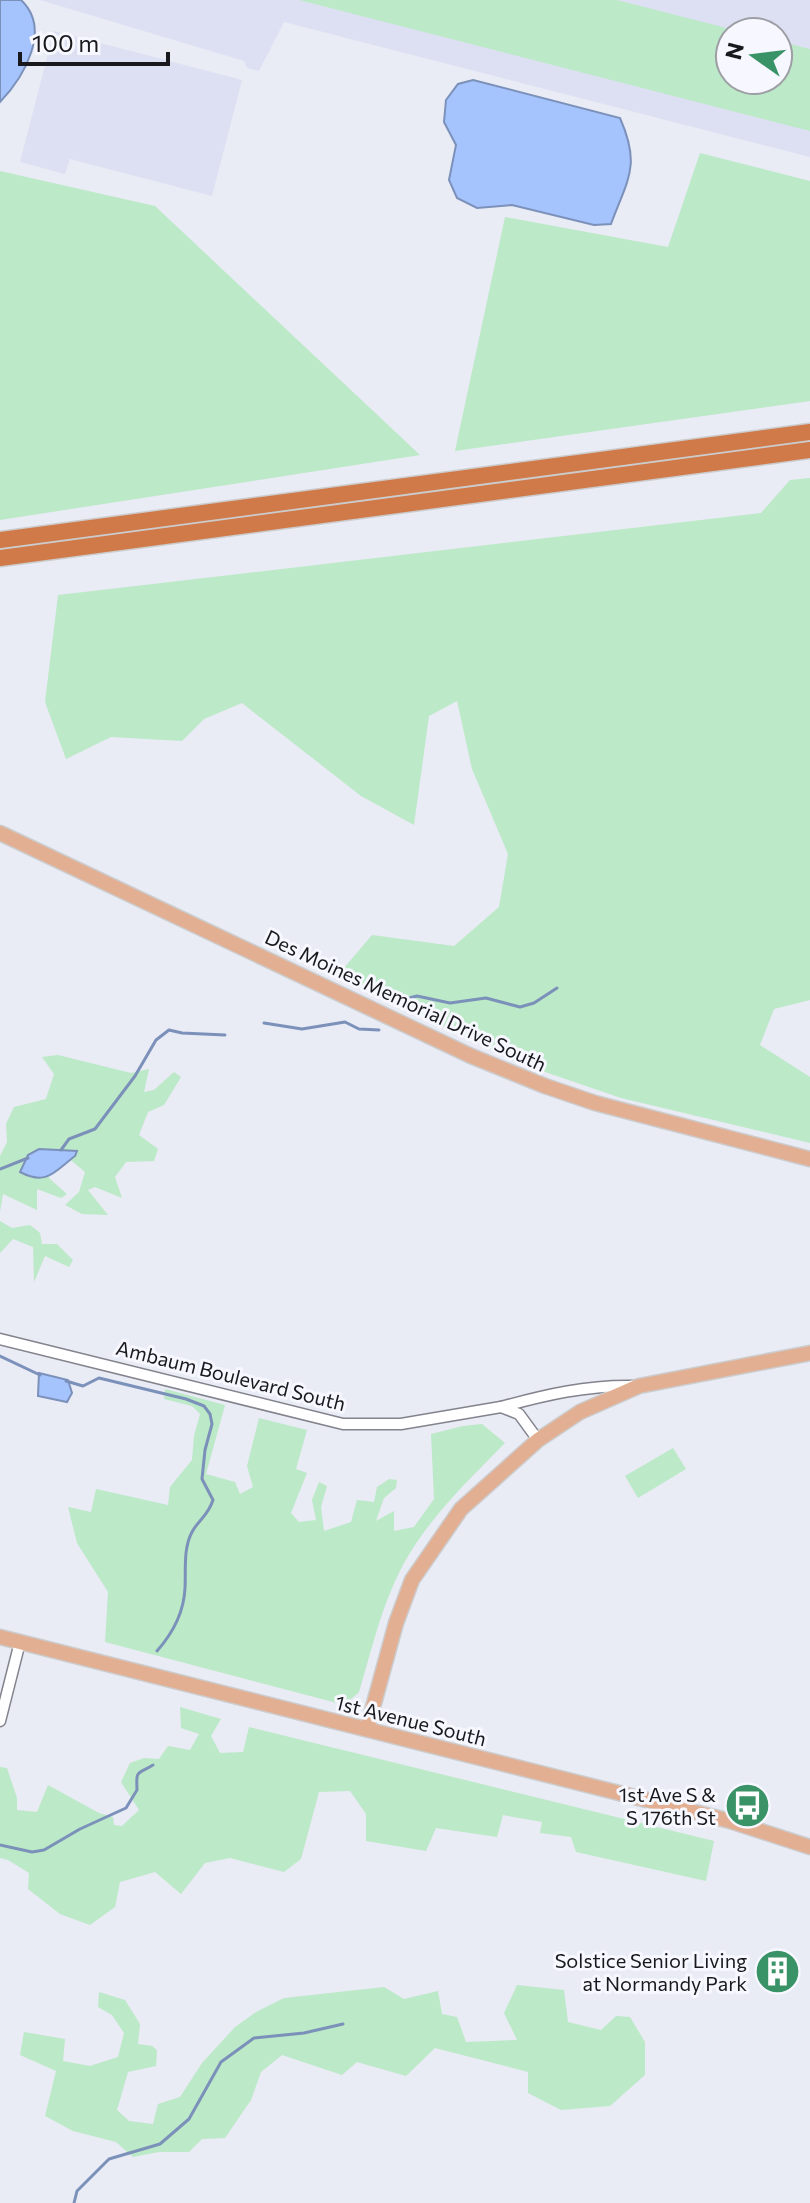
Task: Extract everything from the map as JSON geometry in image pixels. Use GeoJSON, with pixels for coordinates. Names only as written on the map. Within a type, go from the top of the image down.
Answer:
{"type":"FeatureCollection","features":[{"type":"Feature","properties":{"kind":"highway"},"geometry":{"type":"LineString","coordinates":[[0,540],[810,432]]}},
{"type":"Feature","properties":{"kind":"highway"},"geometry":{"type":"LineString","coordinates":[[0,558],[810,450]]}},
{"type":"Feature","properties":{"kind":"main road","name":"Des Moines Memorial Drive South"},"geometry":{"type":"LineString","coordinates":[[0,833],[471,1056],[545,1086],[652,1120],[810,1159]]}},
{"type":"Feature","properties":{"kind":"main road","name":"Ambaum Boulevard South"},"geometry":{"type":"LineString","coordinates":[[639,1386],[810,1353]]}},
{"type":"Feature","properties":{"kind":"main road"},"geometry":{"type":"LineString","coordinates":[[367,1729],[396,1623],[412,1580],[461,1509],[538,1440],[580,1412],[639,1386]]}},
{"type":"Feature","properties":{"kind":"main road","name":"1st Avenue South"},"geometry":{"type":"LineString","coordinates":[[0,1637],[730,1821],[810,1847]]}},
{"type":"Feature","properties":{"kind":"street","name":"Ambaum Boulevard South"},"geometry":{"type":"LineString","coordinates":[[0,1339],[343,1424],[401,1424],[501,1407],[558,1392],[601,1385],[639,1386]]}},
{"type":"Feature","properties":{"kind":"street"},"geometry":{"type":"LineString","coordinates":[[501,1407],[519,1414],[538,1440]]}},
{"type":"Feature","properties":{"kind":"street"},"geometry":{"type":"LineString","coordinates":[[0,1721],[20,1642]]}},
{"type":"Feature","properties":{"kind":"shaded area"},"geometry":{"type":"Polygon","coordinates":[[[40,0],[810,0],[810,157],[284,22],[259,71],[247,68],[244,61],[40,0]]]}},
{"type":"Feature","properties":{"kind":"shaded area"},"geometry":{"type":"Polygon","coordinates":[[[54,31],[242,80],[212,196],[70,159],[65,174],[20,162],[54,31]]]}},
{"type":"Feature","properties":{"kind":"green space"},"geometry":{"type":"Polygon","coordinates":[[[299,0],[617,0],[714,25],[714,96],[794,96],[794,45],[810,49],[810,131],[299,0]]]}},
{"type":"Feature","properties":{"kind":"green space"},"geometry":{"type":"Polygon","coordinates":[[[700,153],[810,181],[810,401],[455,451],[505,217],[668,247],[700,153]]]}},
{"type":"Feature","properties":{"kind":"green space"},"geometry":{"type":"Polygon","coordinates":[[[0,171],[155,206],[420,455],[0,520],[0,171]]]}},
{"type":"Feature","properties":{"kind":"green space"},"geometry":{"type":"Polygon","coordinates":[[[810,478],[810,1000],[774,1009],[760,1045],[810,1077],[810,1143],[621,1098],[516,1062],[338,975],[372,935],[454,946],[499,907],[508,854],[472,769],[457,701],[429,716],[414,825],[361,796],[242,703],[204,719],[182,741],[111,737],[66,759],[45,702],[58,595],[761,513],[790,480],[810,478]]]}},
{"type":"Feature","properties":{"kind":"green space"},"geometry":{"type":"Polygon","coordinates":[[[58,1055],[131,1073],[149,1069],[144,1092],[154,1090],[174,1072],[181,1077],[164,1105],[148,1112],[139,1135],[158,1149],[154,1161],[126,1162],[115,1177],[122,1198],[95,1187],[88,1190],[108,1215],[82,1214],[65,1205],[79,1192],[85,1172],[66,1156],[41,1161],[50,1179],[67,1194],[61,1198],[37,1189],[37,1210],[3,1194],[0,1212],[0,1156],[7,1142],[6,1124],[14,1107],[46,1099],[54,1074],[42,1057],[58,1055]]]}},
{"type":"Feature","properties":{"kind":"green space"},"geometry":{"type":"Polygon","coordinates":[[[0,1221],[12,1228],[30,1225],[40,1233],[42,1244],[57,1244],[73,1260],[69,1267],[45,1256],[34,1282],[33,1247],[13,1239],[0,1253],[0,1221]]]}},
{"type":"Feature","properties":{"kind":"green space"},"geometry":{"type":"Polygon","coordinates":[[[165,1389],[225,1405],[206,1474],[235,1482],[240,1494],[253,1487],[247,1466],[259,1418],[307,1430],[296,1469],[307,1473],[291,1513],[299,1522],[316,1520],[312,1500],[319,1482],[327,1486],[321,1507],[324,1531],[351,1522],[357,1500],[374,1502],[377,1487],[389,1479],[397,1480],[396,1488],[384,1498],[376,1521],[394,1511],[394,1531],[414,1527],[434,1499],[431,1434],[482,1424],[505,1443],[450,1500],[413,1548],[389,1595],[359,1692],[350,1700],[337,1703],[105,1642],[108,1592],[77,1543],[68,1507],[91,1512],[96,1489],[168,1505],[170,1487],[192,1460],[200,1414],[192,1406],[164,1399],[165,1389]]]}},
{"type":"Feature","properties":{"kind":"green space"},"geometry":{"type":"Polygon","coordinates":[[[673,1448],[686,1469],[638,1498],[625,1476],[673,1448]]]}},
{"type":"Feature","properties":{"kind":"green space"},"geometry":{"type":"Polygon","coordinates":[[[180,1707],[221,1719],[211,1736],[220,1753],[243,1752],[249,1727],[714,1841],[706,1881],[576,1852],[571,1837],[540,1833],[542,1822],[503,1815],[497,1837],[436,1828],[426,1851],[366,1841],[366,1814],[350,1791],[319,1792],[301,1859],[284,1872],[230,1858],[205,1863],[181,1894],[155,1872],[120,1882],[115,1907],[90,1925],[60,1914],[28,1889],[29,1873],[0,1858],[0,1767],[7,1768],[17,1798],[17,1810],[37,1812],[48,1785],[99,1813],[113,1817],[114,1825],[122,1826],[139,1810],[121,1782],[130,1763],[144,1758],[159,1759],[168,1746],[190,1750],[199,1734],[181,1728],[180,1707]]]}},
{"type":"Feature","properties":{"kind":"green space"},"geometry":{"type":"Polygon","coordinates":[[[517,1985],[564,1990],[568,2022],[601,2030],[616,2016],[630,2017],[645,2042],[645,2075],[610,2106],[561,2110],[528,2093],[528,2072],[435,2048],[406,2076],[357,2062],[342,2075],[282,2055],[261,2072],[251,2100],[225,2138],[202,2139],[189,2152],[159,2152],[133,2157],[116,2142],[73,2131],[45,2116],[56,2071],[20,2055],[24,2032],[65,2039],[63,2061],[90,2066],[118,2057],[124,2033],[112,2015],[98,2007],[99,1992],[125,2000],[140,2024],[138,2044],[157,2050],[156,2066],[128,2072],[117,2110],[129,2121],[153,2124],[158,2104],[180,2097],[202,2063],[235,2027],[284,1998],[384,1987],[404,1999],[438,1991],[442,2014],[457,2017],[466,2042],[517,2040],[504,2013],[517,1985]]]}},
{"type":"Feature","properties":{"kind":"water"},"geometry":{"type":"Polygon","coordinates":[[[0,0],[21,0],[30,12],[34,38],[18,80],[0,102],[0,0]]]}},
{"type":"Feature","properties":{"kind":"water"},"geometry":{"type":"Polygon","coordinates":[[[473,80],[620,118],[631,161],[627,183],[611,224],[594,225],[512,205],[477,208],[457,198],[449,180],[456,145],[444,122],[446,100],[458,84],[473,80]]]}},
{"type":"Feature","properties":{"kind":"water"},"geometry":{"type":"Polygon","coordinates":[[[39,1149],[77,1151],[75,1156],[50,1175],[37,1178],[20,1172],[28,1155],[39,1149]]]}},
{"type":"Feature","properties":{"kind":"water"},"geometry":{"type":"Polygon","coordinates":[[[39,1373],[68,1380],[72,1393],[67,1402],[38,1396],[39,1373]]]}},
{"type":"Feature","properties":{"kind":"waterway"},"geometry":{"type":"LineString","coordinates":[[405,999],[417,996],[450,1003],[486,998],[520,1007],[534,1003],[557,988]]}},
{"type":"Feature","properties":{"kind":"waterway"},"geometry":{"type":"LineString","coordinates":[[264,1023],[302,1029],[345,1022],[359,1029],[379,1030]]}},
{"type":"Feature","properties":{"kind":"waterway"},"geometry":{"type":"LineString","coordinates":[[61,1150],[69,1139],[95,1129],[135,1076],[156,1040],[169,1030],[225,1035]]}},
{"type":"Feature","properties":{"kind":"waterway"},"geometry":{"type":"LineString","coordinates":[[0,1169],[28,1158]]}},
{"type":"Feature","properties":{"kind":"waterway"},"geometry":{"type":"LineString","coordinates":[[0,1356],[40,1375]]}},
{"type":"Feature","properties":{"kind":"waterway"},"geometry":{"type":"LineString","coordinates":[[66,1381],[83,1386],[99,1378],[186,1399],[204,1406],[210,1414],[212,1424],[202,1479],[213,1500],[189,1539],[180,1614],[157,1651]]}},
{"type":"Feature","properties":{"kind":"waterway"},"geometry":{"type":"LineString","coordinates":[[0,1845],[32,1852],[44,1850],[126,1808],[137,1790],[139,1773],[153,1765]]}},
{"type":"Feature","properties":{"kind":"waterway"},"geometry":{"type":"LineString","coordinates":[[74,2203],[77,2191],[109,2159],[160,2144],[189,2119],[221,2062],[254,2038],[304,2033],[343,2024]]}},
{"type":"Feature","properties":{"kind":"place","name":"1st Ave S & S 176th St"},"geometry":{"type":"Point","coordinates":[747,1806]}},
{"type":"Feature","properties":{"kind":"place","name":"Solstice Senior Living at Normandy Park"},"geometry":{"type":"Point","coordinates":[778,1972]}}]}
